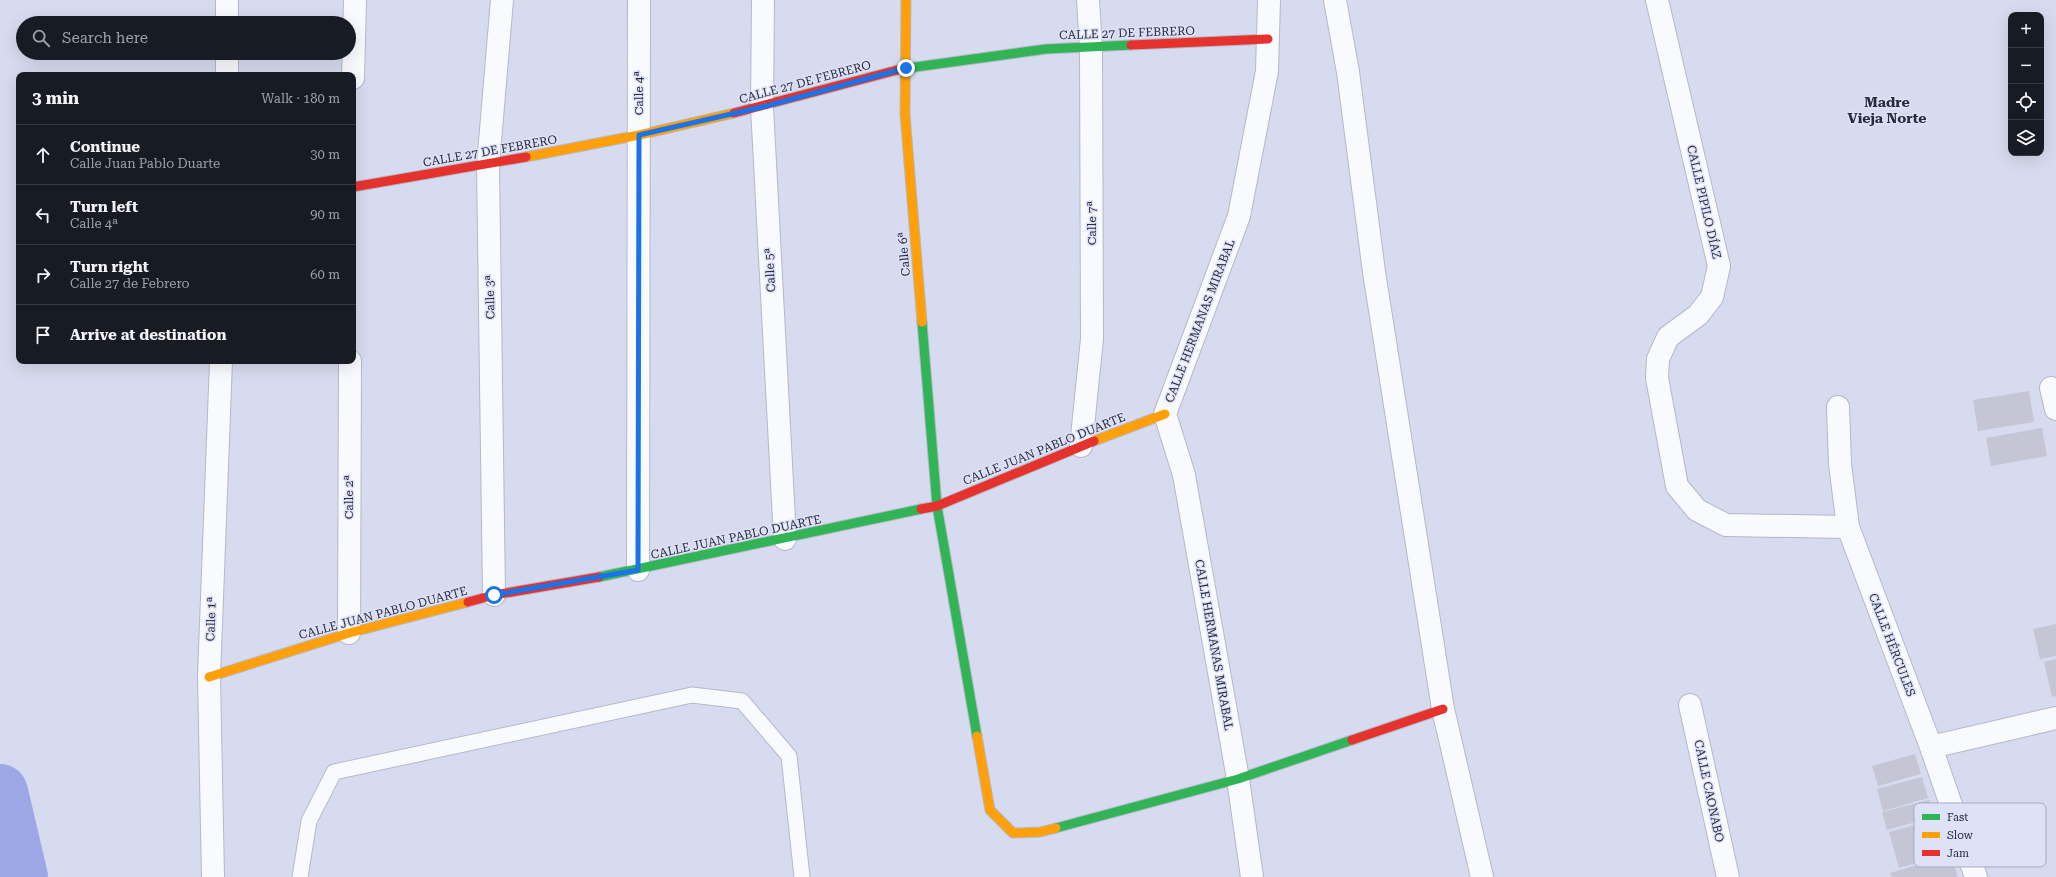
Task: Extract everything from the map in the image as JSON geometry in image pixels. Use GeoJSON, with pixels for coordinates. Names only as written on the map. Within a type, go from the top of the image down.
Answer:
{"type":"FeatureCollection","features":[{"type":"Feature","properties":{"kind":"street"},"geometry":{"type":"LineString","coordinates":[[227,0],[227,16]]}},
{"type":"Feature","properties":{"kind":"street"},"geometry":{"type":"LineString","coordinates":[[355,0],[355,16]]}},
{"type":"Feature","properties":{"kind":"street","name":"Calle 3ª"},"geometry":{"type":"LineString","coordinates":[[494,595],[488,165],[502,0]]}},
{"type":"Feature","properties":{"kind":"street","name":"Calle 4ª"},"geometry":{"type":"LineString","coordinates":[[638,570],[639,0]]}},
{"type":"Feature","properties":{"kind":"street","name":"Calle 5ª"},"geometry":{"type":"LineString","coordinates":[[763,0],[762,107],[785,539]]}},
{"type":"Feature","properties":{"kind":"street","name":"Calle 6ª"},"geometry":{"type":"LineString","coordinates":[[906,0],[905,114],[936,506],[990,810],[1012,832],[1040,832],[1238,778],[1443,709]]}},
{"type":"Feature","properties":{"kind":"street","name":"Calle 7ª"},"geometry":{"type":"LineString","coordinates":[[1081,446],[1092,339],[1091,47],[1088,0]]}},
{"type":"Feature","properties":{"kind":"street","name":"CALLE HERMANAS MIRABAL"},"geometry":{"type":"LineString","coordinates":[[1252,877],[1238,778],[1184,475],[1165,414],[1239,216],[1267,71],[1268,0]]}},
{"type":"Feature","properties":{"kind":"street"},"geometry":{"type":"LineString","coordinates":[[1335,0],[1348,72],[1374,272],[1443,709],[1482,877]]}},
{"type":"Feature","properties":{"kind":"street","name":"CALLE PIPILO DÍAZ"},"geometry":{"type":"LineString","coordinates":[[1656,0],[1719,266],[1712,297],[1698,315],[1668,337],[1658,359],[1657,378],[1677,486],[1697,510],[1726,525],[1848,527]]}},
{"type":"Feature","properties":{"kind":"street","name":"CALLE 27 DE FEBRERO"},"geometry":{"type":"LineString","coordinates":[[356,187],[488,165],[639,135],[762,107],[906,68],[1046,49],[1268,39]]}},
{"type":"Feature","properties":{"kind":"street"},"geometry":{"type":"LineString","coordinates":[[227,60],[227,72]]}},
{"type":"Feature","properties":{"kind":"street"},"geometry":{"type":"LineString","coordinates":[[353,60],[353,72]]}},
{"type":"Feature","properties":{"kind":"street","name":"Calle 1ª"},"geometry":{"type":"LineString","coordinates":[[213,877],[209,677],[221,364]]}},
{"type":"Feature","properties":{"kind":"street","name":"Calle 2ª"},"geometry":{"type":"LineString","coordinates":[[349,633],[350,364]]}},
{"type":"Feature","properties":{"kind":"street"},"geometry":{"type":"LineString","coordinates":[[2051,388],[2056,409]]}},
{"type":"Feature","properties":{"kind":"street","name":"CALLE HÉRCULES"},"geometry":{"type":"LineString","coordinates":[[1838,407],[1840,464],[1848,527],[1931,747],[1950,803]]}},
{"type":"Feature","properties":{"kind":"street","name":"CALLE JUAN PABLO DUARTE"},"geometry":{"type":"LineString","coordinates":[[209,677],[349,633],[494,595],[638,570],[936,506],[1081,446],[1165,414]]}},
{"type":"Feature","properties":{"kind":"street","name":"CALLE CAONABO"},"geometry":{"type":"LineString","coordinates":[[1690,705],[1728,877]]}},
{"type":"Feature","properties":{"kind":"street"},"geometry":{"type":"LineString","coordinates":[[1931,747],[2056,718]]}},
{"type":"Feature","properties":{"kind":"street","name":"CALLE HÉRCULES"},"geometry":{"type":"LineString","coordinates":[[1973,867],[1976,877]]}},
{"type":"Feature","properties":{"kind":"lane"},"geometry":{"type":"LineString","coordinates":[[300,877],[309,821],[334,772],[692,695],[742,701],[789,756],[802,877]]}},
{"type":"Feature","properties":{"kind":"building"},"geometry":{"type":"Polygon","coordinates":[[[2029,391],[2034,422],[1978,431],[1973,400],[2029,391]]]}},
{"type":"Feature","properties":{"kind":"building"},"geometry":{"type":"Polygon","coordinates":[[[2042,428],[2047,456],[1991,466],[1986,438],[2042,428]]]}},
{"type":"Feature","properties":{"kind":"building"},"geometry":{"type":"Polygon","coordinates":[[[2056,624],[2056,656],[2040,659],[2033,629],[2056,624]]]}},
{"type":"Feature","properties":{"kind":"building"},"geometry":{"type":"Polygon","coordinates":[[[2056,659],[2056,696],[2052,697],[2044,662],[2056,659]]]}},
{"type":"Feature","properties":{"kind":"building"},"geometry":{"type":"Polygon","coordinates":[[[1915,754],[1921,774],[1878,786],[1872,766],[1915,754]]]}},
{"type":"Feature","properties":{"kind":"building"},"geometry":{"type":"Polygon","coordinates":[[[1922,777],[1928,798],[1883,811],[1877,789],[1922,777]]]}},
{"type":"Feature","properties":{"kind":"building"},"geometry":{"type":"Polygon","coordinates":[[[1929,800],[1930,803],[1917,803],[1929,800]]]}},
{"type":"Feature","properties":{"kind":"building"},"geometry":{"type":"Polygon","coordinates":[[[1914,804],[1914,823],[1887,830],[1882,812],[1914,804]]]}},
{"type":"Feature","properties":{"kind":"building"},"geometry":{"type":"Polygon","coordinates":[[[1914,825],[1914,864],[1899,868],[1889,832],[1914,825]]]}},
{"type":"Feature","properties":{"kind":"building"},"geometry":{"type":"Polygon","coordinates":[[[1914,866],[1955,867],[1958,877],[1892,877],[1890,873],[1914,866]]]}},
{"type":"Feature","properties":{"kind":"waterway"},"geometry":{"type":"LineString","coordinates":[[0,792],[20,877]]}},
{"type":"Feature","properties":{"kind":"traffic: fast"},"geometry":{"type":"LineString","coordinates":[[901,69],[1046,49],[1131,45]]}},
{"type":"Feature","properties":{"kind":"traffic: fast"},"geometry":{"type":"LineString","coordinates":[[922,322],[937,506],[977,736]]}},
{"type":"Feature","properties":{"kind":"traffic: fast"},"geometry":{"type":"LineString","coordinates":[[599,577],[921,509]]}},
{"type":"Feature","properties":{"kind":"traffic: fast"},"geometry":{"type":"LineString","coordinates":[[1056,828],[1238,779],[1352,740]]}},
{"type":"Feature","properties":{"kind":"traffic: slow"},"geometry":{"type":"LineString","coordinates":[[906,0],[905,114],[922,322]]}},
{"type":"Feature","properties":{"kind":"traffic: slow"},"geometry":{"type":"LineString","coordinates":[[526,157],[639,135],[734,113]]}},
{"type":"Feature","properties":{"kind":"traffic: slow"},"geometry":{"type":"LineString","coordinates":[[1094,441],[1165,414]]}},
{"type":"Feature","properties":{"kind":"traffic: slow"},"geometry":{"type":"LineString","coordinates":[[209,677],[349,633],[468,602]]}},
{"type":"Feature","properties":{"kind":"traffic: slow"},"geometry":{"type":"LineString","coordinates":[[977,736],[990,810],[1013,833],[1040,832],[1056,828]]}},
{"type":"Feature","properties":{"kind":"traffic: jam"},"geometry":{"type":"LineString","coordinates":[[1131,45],[1268,39]]}},
{"type":"Feature","properties":{"kind":"traffic: jam"},"geometry":{"type":"LineString","coordinates":[[734,113],[901,69]]}},
{"type":"Feature","properties":{"kind":"traffic: jam"},"geometry":{"type":"LineString","coordinates":[[356,186],[526,157]]}},
{"type":"Feature","properties":{"kind":"traffic: jam"},"geometry":{"type":"LineString","coordinates":[[921,509],[937,506],[1094,441]]}},
{"type":"Feature","properties":{"kind":"traffic: jam"},"geometry":{"type":"LineString","coordinates":[[468,602],[494,595],[599,577]]}},
{"type":"Feature","properties":{"kind":"traffic: jam"},"geometry":{"type":"LineString","coordinates":[[1352,740],[1443,709]]}},
{"type":"Feature","properties":{"kind":"district","name":"Madre Vieja Norte"},"geometry":{"type":"Point","coordinates":[1887,110]}},
{"type":"Feature","properties":{"kind":"route"},"geometry":{"type":"LineString","coordinates":[[494,595],[638,570],[639,135],[762,107],[906,68]]}}]}
